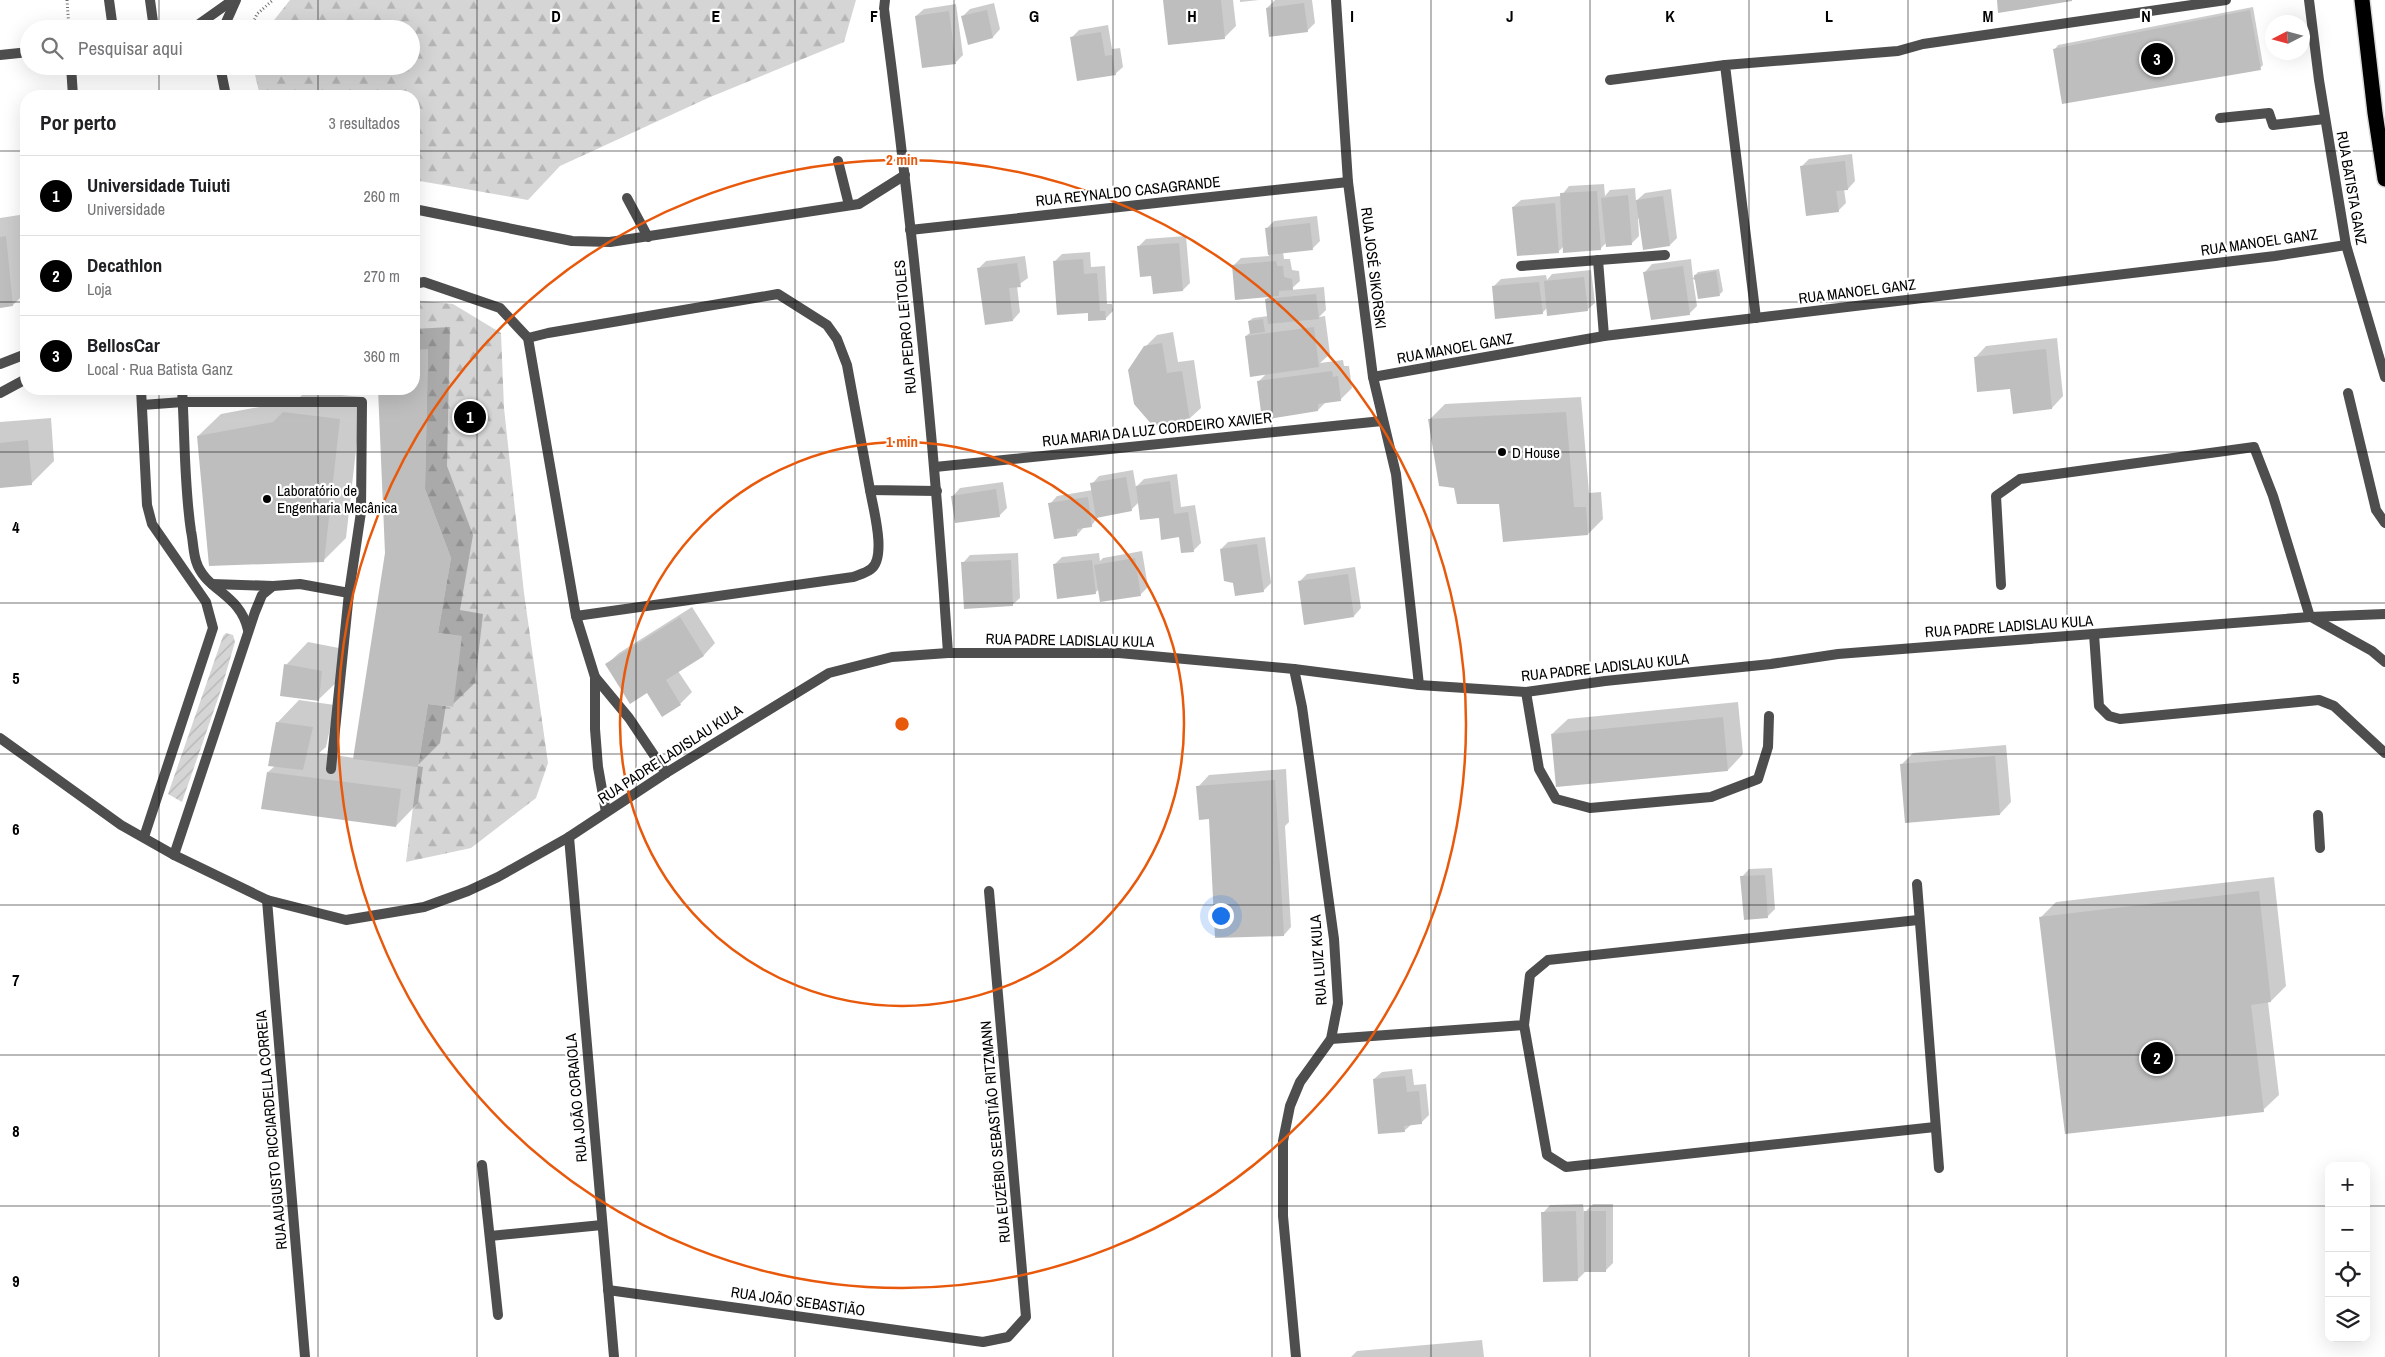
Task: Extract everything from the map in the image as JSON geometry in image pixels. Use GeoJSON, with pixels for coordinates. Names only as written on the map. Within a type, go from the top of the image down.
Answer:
{"type":"FeatureCollection","features":[{"type":"Feature","properties":{"kind":"highway"},"geometry":{"type":"LineString","coordinates":[[2362,0],[2375,113],[2385,179]]}},
{"type":"Feature","properties":{"kind":"street"},"geometry":{"type":"LineString","coordinates":[[109,0],[112,20]]}},
{"type":"Feature","properties":{"kind":"street"},"geometry":{"type":"LineString","coordinates":[[150,0],[153,20]]}},
{"type":"Feature","properties":{"kind":"street"},"geometry":{"type":"LineString","coordinates":[[204,20],[232,0]]}},
{"type":"Feature","properties":{"kind":"street"},"geometry":{"type":"LineString","coordinates":[[227,20],[236,0]]}},
{"type":"Feature","properties":{"kind":"street","name":"RUA PEDRO LEITOLES"},"geometry":{"type":"LineString","coordinates":[[885,0],[884,8],[905,174],[938,491],[948,653]]}},
{"type":"Feature","properties":{"kind":"street","name":"RUA JOSÉ SIKORSKI"},"geometry":{"type":"LineString","coordinates":[[1336,0],[1348,182],[1374,377],[1382,421],[1396,474],[1419,685]]}},
{"type":"Feature","properties":{"kind":"street"},"geometry":{"type":"LineString","coordinates":[[1610,80],[1725,65],[1898,51],[1923,44],[2226,0]]}},
{"type":"Feature","properties":{"kind":"street","name":"RUA BATISTA GANZ"},"geometry":{"type":"LineString","coordinates":[[2309,0],[2325,119],[2346,245],[2385,377]]}},
{"type":"Feature","properties":{"kind":"street"},"geometry":{"type":"LineString","coordinates":[[0,55],[20,53]]}},
{"type":"Feature","properties":{"kind":"street"},"geometry":{"type":"LineString","coordinates":[[1725,65],[1756,318]]}},
{"type":"Feature","properties":{"kind":"street"},"geometry":{"type":"LineString","coordinates":[[72,75],[73,90]]}},
{"type":"Feature","properties":{"kind":"street"},"geometry":{"type":"LineString","coordinates":[[222,75],[225,90]]}},
{"type":"Feature","properties":{"kind":"street"},"geometry":{"type":"LineString","coordinates":[[2220,118],[2269,113],[2273,125],[2325,119]]}},
{"type":"Feature","properties":{"kind":"street"},"geometry":{"type":"LineString","coordinates":[[838,161],[849,205]]}},
{"type":"Feature","properties":{"kind":"street"},"geometry":{"type":"LineString","coordinates":[[420,210],[572,240],[610,242],[859,204],[905,174]]}},
{"type":"Feature","properties":{"kind":"street","name":"RUA REYNALDO CASAGRANDE"},"geometry":{"type":"LineString","coordinates":[[910,230],[1348,182]]}},
{"type":"Feature","properties":{"kind":"street"},"geometry":{"type":"LineString","coordinates":[[627,198],[648,237]]}},
{"type":"Feature","properties":{"kind":"street","name":"RUA MANOEL GANZ"},"geometry":{"type":"LineString","coordinates":[[1374,377],[1604,336],[2265,257],[2346,245]]}},
{"type":"Feature","properties":{"kind":"street"},"geometry":{"type":"LineString","coordinates":[[1522,266],[1665,255]]}},
{"type":"Feature","properties":{"kind":"street"},"geometry":{"type":"LineString","coordinates":[[1598,260],[1604,336]]}},
{"type":"Feature","properties":{"kind":"street"},"geometry":{"type":"LineString","coordinates":[[420,283],[500,308],[528,338],[576,616],[596,677],[595,729],[598,767],[606,812]]}},
{"type":"Feature","properties":{"kind":"street"},"geometry":{"type":"LineString","coordinates":[[528,338],[548,332],[778,294],[826,325],[837,339],[846,365],[877,528],[879,557],[872,568],[853,577],[576,616]]}},
{"type":"Feature","properties":{"kind":"street"},"geometry":{"type":"LineString","coordinates":[[0,364],[20,356]]}},
{"type":"Feature","properties":{"kind":"street"},"geometry":{"type":"LineString","coordinates":[[0,393],[20,382]]}},
{"type":"Feature","properties":{"kind":"street"},"geometry":{"type":"LineString","coordinates":[[2348,393],[2376,510],[2385,523]]}},
{"type":"Feature","properties":{"kind":"street"},"geometry":{"type":"LineString","coordinates":[[141,395],[147,505],[152,524],[206,602],[213,628],[144,838]]}},
{"type":"Feature","properties":{"kind":"street"},"geometry":{"type":"LineString","coordinates":[[182,395],[187,507],[196,562],[203,575],[239,607],[245,619],[248,632]]}},
{"type":"Feature","properties":{"kind":"street"},"geometry":{"type":"LineString","coordinates":[[142,405],[183,402],[362,402],[361,512],[349,593],[331,769]]}},
{"type":"Feature","properties":{"kind":"street","name":"RUA MARIA DA LUZ CORDEIRO XAVIER"},"geometry":{"type":"LineString","coordinates":[[935,467],[1382,421]]}},
{"type":"Feature","properties":{"kind":"street"},"geometry":{"type":"LineString","coordinates":[[2001,585],[1996,496],[2020,479],[2254,447],[2273,496],[2310,617],[2372,651],[2385,662]]}},
{"type":"Feature","properties":{"kind":"street"},"geometry":{"type":"LineString","coordinates":[[870,490],[938,491]]}},
{"type":"Feature","properties":{"kind":"street"},"geometry":{"type":"LineString","coordinates":[[212,584],[273,586],[300,584],[349,593]]}},
{"type":"Feature","properties":{"kind":"street"},"geometry":{"type":"LineString","coordinates":[[174,855],[248,632],[262,596],[273,586]]}},
{"type":"Feature","properties":{"kind":"street","name":"RUA PADRE LADISLAU KULA"},"geometry":{"type":"LineString","coordinates":[[0,738],[98,810],[174,855],[267,900],[346,920],[424,908],[498,877],[569,837],[666,773],[829,673],[892,657],[948,653],[1119,653],[1294,670],[1419,685],[1526,692],[1605,681],[1771,664],[1838,654],[2310,617],[2385,614]]}},
{"type":"Feature","properties":{"kind":"street"},"geometry":{"type":"LineString","coordinates":[[2094,634],[2099,706],[2109,716],[2120,719],[2318,700],[2334,706],[2385,753]]}},
{"type":"Feature","properties":{"kind":"street","name":"RUA LUIZ KULA"},"geometry":{"type":"LineString","coordinates":[[1294,670],[1302,707],[1334,939],[1338,1003],[1331,1038],[1300,1082],[1290,1106],[1283,1141],[1283,1216],[1296,1357]]}},
{"type":"Feature","properties":{"kind":"street"},"geometry":{"type":"LineString","coordinates":[[596,677],[629,718],[666,773]]}},
{"type":"Feature","properties":{"kind":"street"},"geometry":{"type":"LineString","coordinates":[[1526,692],[1540,769],[1556,799],[1590,808],[1711,797],[1758,779],[1768,747],[1769,716]]}},
{"type":"Feature","properties":{"kind":"street"},"geometry":{"type":"LineString","coordinates":[[2318,815],[2320,848]]}},
{"type":"Feature","properties":{"kind":"street","name":"RUA JOÃO CORAIOLA"},"geometry":{"type":"LineString","coordinates":[[569,837],[614,1357]]}},
{"type":"Feature","properties":{"kind":"street"},"geometry":{"type":"LineString","coordinates":[[1917,884],[1918,920],[1939,1168]]}},
{"type":"Feature","properties":{"kind":"street","name":"RUA EUZÉBIO SEBASTIÃO RITZMANN"},"geometry":{"type":"LineString","coordinates":[[983,1342],[1008,1337],[1026,1317],[989,891]]}},
{"type":"Feature","properties":{"kind":"street","name":"RUA AUGUSTO RICCIARDELLA CORREIA"},"geometry":{"type":"LineString","coordinates":[[267,900],[305,1357]]}},
{"type":"Feature","properties":{"kind":"street"},"geometry":{"type":"LineString","coordinates":[[1918,920],[1548,960],[1530,975],[1524,1025],[1547,1155],[1566,1167],[1936,1127]]}},
{"type":"Feature","properties":{"kind":"street"},"geometry":{"type":"LineString","coordinates":[[1331,1038],[1524,1025]]}},
{"type":"Feature","properties":{"kind":"street"},"geometry":{"type":"LineString","coordinates":[[482,1165],[498,1315]]}},
{"type":"Feature","properties":{"kind":"street"},"geometry":{"type":"LineString","coordinates":[[490,1236],[602,1224]]}},
{"type":"Feature","properties":{"kind":"street","name":"RUA JOÃO SEBASTIÃO"},"geometry":{"type":"LineString","coordinates":[[608,1290],[983,1342]]}},
{"type":"Feature","properties":{"kind":"path"},"geometry":{"type":"LineString","coordinates":[[66,0],[68,20]]}},
{"type":"Feature","properties":{"kind":"path"},"geometry":{"type":"LineString","coordinates":[[254,20],[257,14],[273,0]]}},
{"type":"Feature","properties":{"kind":"green space"},"geometry":{"type":"Polygon","coordinates":[[[290,0],[856,0],[844,42],[708,98],[560,166],[528,200],[420,181],[420,90],[259,90],[255,75],[420,75],[420,20],[274,20],[290,0]]]}},
{"type":"Feature","properties":{"kind":"green space"},"geometry":{"type":"Polygon","coordinates":[[[420,301],[453,304],[501,333],[504,408],[524,593],[548,763],[536,798],[471,848],[406,862],[428,704],[452,707],[461,636],[438,633],[451,558],[425,489],[428,350],[420,350],[420,301]]]}},
{"type":"Feature","properties":{"kind":"green space"},"geometry":{"type":"Polygon","coordinates":[[[226,633],[233,635],[235,642],[221,690],[182,802],[168,794],[223,636],[226,633]]]}},
{"type":"Feature","properties":{"kind":"building"},"geometry":{"type":"Polygon","coordinates":[[[1163,0],[1221,0],[1225,39],[1168,45],[1163,0]]]}},
{"type":"Feature","properties":{"kind":"building"},"geometry":{"type":"Polygon","coordinates":[[[1997,0],[2072,0],[2072,1],[1998,13],[1997,0]]]}},
{"type":"Feature","properties":{"kind":"building"},"geometry":{"type":"Polygon","coordinates":[[[1304,3],[1308,32],[1269,37],[1266,8],[1304,3]]]}},
{"type":"Feature","properties":{"kind":"building"},"geometry":{"type":"Polygon","coordinates":[[[987,10],[993,38],[968,45],[961,16],[987,10]]]}},
{"type":"Feature","properties":{"kind":"building"},"geometry":{"type":"Polygon","coordinates":[[[2250,10],[2261,70],[2062,104],[2053,49],[2250,10]]]}},
{"type":"Feature","properties":{"kind":"building"},"geometry":{"type":"Polygon","coordinates":[[[949,11],[956,64],[922,68],[915,16],[949,11]]]}},
{"type":"Feature","properties":{"kind":"building"},"geometry":{"type":"Polygon","coordinates":[[[1101,32],[1105,56],[1112,55],[1116,75],[1077,81],[1070,37],[1101,32]]]}},
{"type":"Feature","properties":{"kind":"building"},"geometry":{"type":"Polygon","coordinates":[[[1845,161],[1848,190],[1836,191],[1839,212],[1806,216],[1800,166],[1845,161]]]}},
{"type":"Feature","properties":{"kind":"building"},"geometry":{"type":"Polygon","coordinates":[[[1597,191],[1601,250],[1563,253],[1560,193],[1597,191]]]}},
{"type":"Feature","properties":{"kind":"building"},"geometry":{"type":"Polygon","coordinates":[[[1628,195],[1632,245],[1606,247],[1601,198],[1628,195]]]}},
{"type":"Feature","properties":{"kind":"building"},"geometry":{"type":"Polygon","coordinates":[[[1663,196],[1670,246],[1643,250],[1636,200],[1663,196]]]}},
{"type":"Feature","properties":{"kind":"building"},"geometry":{"type":"Polygon","coordinates":[[[1555,203],[1559,253],[1517,256],[1512,207],[1555,203]]]}},
{"type":"Feature","properties":{"kind":"building"},"geometry":{"type":"Polygon","coordinates":[[[1310,223],[1313,250],[1268,255],[1265,228],[1310,223]]]}},
{"type":"Feature","properties":{"kind":"building"},"geometry":{"type":"Polygon","coordinates":[[[6,236],[13,306],[0,308],[0,237],[6,236]]]}},
{"type":"Feature","properties":{"kind":"building"},"geometry":{"type":"Polygon","coordinates":[[[1179,243],[1183,291],[1153,294],[1151,276],[1140,277],[1137,246],[1179,243]]]}},
{"type":"Feature","properties":{"kind":"building"},"geometry":{"type":"Polygon","coordinates":[[[1083,259],[1084,274],[1097,273],[1100,311],[1105,311],[1106,320],[1088,321],[1088,313],[1057,315],[1053,261],[1083,259]]]}},
{"type":"Feature","properties":{"kind":"building"},"geometry":{"type":"Polygon","coordinates":[[[1276,261],[1277,266],[1283,266],[1284,277],[1292,279],[1293,290],[1279,291],[1279,296],[1235,300],[1232,265],[1276,261]]]}},
{"type":"Feature","properties":{"kind":"building"},"geometry":{"type":"Polygon","coordinates":[[[1017,263],[1021,287],[1009,288],[1013,321],[985,325],[977,268],[1017,263]]]}},
{"type":"Feature","properties":{"kind":"building"},"geometry":{"type":"Polygon","coordinates":[[[1683,266],[1690,315],[1651,320],[1643,272],[1683,266]]]}},
{"type":"Feature","properties":{"kind":"building"},"geometry":{"type":"Polygon","coordinates":[[[1716,271],[1720,296],[1698,299],[1694,275],[1716,271]]]}},
{"type":"Feature","properties":{"kind":"building"},"geometry":{"type":"Polygon","coordinates":[[[1584,277],[1588,311],[1547,316],[1544,281],[1584,277]]]}},
{"type":"Feature","properties":{"kind":"building"},"geometry":{"type":"Polygon","coordinates":[[[1539,282],[1543,314],[1495,319],[1492,286],[1539,282]]]}},
{"type":"Feature","properties":{"kind":"building"},"geometry":{"type":"Polygon","coordinates":[[[1316,294],[1319,319],[1268,324],[1265,299],[1316,294]]]}},
{"type":"Feature","properties":{"kind":"building"},"geometry":{"type":"Polygon","coordinates":[[[1263,319],[1265,332],[1250,334],[1248,321],[1263,319]]]}},
{"type":"Feature","properties":{"kind":"building"},"geometry":{"type":"Polygon","coordinates":[[[1314,327],[1319,367],[1250,377],[1245,336],[1314,327]]]}},
{"type":"Feature","properties":{"kind":"building"},"geometry":{"type":"Polygon","coordinates":[[[1162,343],[1167,373],[1182,371],[1190,421],[1153,426],[1134,404],[1128,370],[1144,346],[1162,343]]]}},
{"type":"Feature","properties":{"kind":"building"},"geometry":{"type":"Polygon","coordinates":[[[428,349],[425,489],[451,558],[438,633],[462,636],[453,707],[428,704],[418,767],[353,759],[385,553],[378,395],[420,395],[420,350],[428,349]]]}},
{"type":"Feature","properties":{"kind":"building"},"geometry":{"type":"Polygon","coordinates":[[[2046,349],[2052,409],[2013,414],[2010,389],[1977,392],[1974,357],[2046,349]]]}},
{"type":"Feature","properties":{"kind":"building"},"geometry":{"type":"Polygon","coordinates":[[[1332,371],[1333,377],[1338,376],[1341,401],[1318,404],[1318,411],[1262,420],[1257,381],[1332,371]]]}},
{"type":"Feature","properties":{"kind":"building","name":"Laboratório de Engenharia Mecânica"},"geometry":{"type":"Polygon","coordinates":[[[283,412],[340,419],[324,562],[209,566],[197,436],[273,422],[283,412]]]}},
{"type":"Feature","properties":{"kind":"building","name":"D House"},"geometry":{"type":"Polygon","coordinates":[[[1566,412],[1574,507],[1586,507],[1588,535],[1503,542],[1499,504],[1457,504],[1454,488],[1439,486],[1428,419],[1566,412]]]}},
{"type":"Feature","properties":{"kind":"building"},"geometry":{"type":"Polygon","coordinates":[[[28,440],[32,485],[0,488],[0,443],[28,440]]]}},
{"type":"Feature","properties":{"kind":"building"},"geometry":{"type":"Polygon","coordinates":[[[1126,477],[1132,511],[1096,518],[1090,483],[1126,477]]]}},
{"type":"Feature","properties":{"kind":"building"},"geometry":{"type":"Polygon","coordinates":[[[1170,481],[1174,514],[1188,512],[1194,552],[1181,553],[1179,537],[1161,540],[1159,518],[1140,520],[1136,486],[1170,481]]]}},
{"type":"Feature","properties":{"kind":"building"},"geometry":{"type":"Polygon","coordinates":[[[996,489],[1000,517],[955,523],[951,496],[996,489]]]}},
{"type":"Feature","properties":{"kind":"building"},"geometry":{"type":"Polygon","coordinates":[[[1088,497],[1092,527],[1077,529],[1077,536],[1054,539],[1048,503],[1088,497]]]}},
{"type":"Feature","properties":{"kind":"building"},"geometry":{"type":"Polygon","coordinates":[[[1257,544],[1264,592],[1235,596],[1233,583],[1224,581],[1220,549],[1257,544]]]}},
{"type":"Feature","properties":{"kind":"building"},"geometry":{"type":"Polygon","coordinates":[[[1135,558],[1141,596],[1100,602],[1094,565],[1135,558]]]}},
{"type":"Feature","properties":{"kind":"building"},"geometry":{"type":"Polygon","coordinates":[[[1011,560],[1013,606],[964,609],[961,562],[1011,560]]]}},
{"type":"Feature","properties":{"kind":"building"},"geometry":{"type":"Polygon","coordinates":[[[1092,560],[1096,594],[1057,599],[1053,564],[1092,560]]]}},
{"type":"Feature","properties":{"kind":"building"},"geometry":{"type":"Polygon","coordinates":[[[1348,574],[1354,617],[1304,625],[1298,581],[1348,574]]]}},
{"type":"Feature","properties":{"kind":"building"},"geometry":{"type":"Polygon","coordinates":[[[680,617],[704,656],[666,680],[681,705],[662,717],[647,693],[630,704],[605,664],[680,617]]]}},
{"type":"Feature","properties":{"kind":"building"},"geometry":{"type":"Polygon","coordinates":[[[284,664],[322,671],[319,701],[280,696],[284,664]]]}},
{"type":"Feature","properties":{"kind":"building"},"geometry":{"type":"Polygon","coordinates":[[[1723,717],[1728,771],[1556,787],[1551,734],[1723,717]]]}},
{"type":"Feature","properties":{"kind":"building"},"geometry":{"type":"Polygon","coordinates":[[[276,722],[313,727],[303,770],[268,766],[276,722]]]}},
{"type":"Feature","properties":{"kind":"building"},"geometry":{"type":"Polygon","coordinates":[[[1995,756],[2000,815],[1905,823],[1900,764],[1995,756]]]}},
{"type":"Feature","properties":{"kind":"building"},"geometry":{"type":"Polygon","coordinates":[[[267,772],[401,789],[396,827],[261,809],[267,772]]]}},
{"type":"Feature","properties":{"kind":"building"},"geometry":{"type":"Polygon","coordinates":[[[1275,780],[1284,936],[1215,938],[1209,819],[1199,820],[1196,786],[1275,780]]]}},
{"type":"Feature","properties":{"kind":"building"},"geometry":{"type":"Polygon","coordinates":[[[1765,875],[1768,918],[1744,920],[1740,876],[1765,875]]]}},
{"type":"Feature","properties":{"kind":"building"},"geometry":{"type":"Polygon","coordinates":[[[2259,891],[2271,1002],[2251,1005],[2264,1112],[2065,1134],[2039,917],[2259,891]]]}},
{"type":"Feature","properties":{"kind":"building"},"geometry":{"type":"Polygon","coordinates":[[[1405,1076],[1407,1092],[1419,1091],[1422,1124],[1404,1126],[1405,1132],[1378,1134],[1373,1079],[1405,1076]]]}},
{"type":"Feature","properties":{"kind":"building"},"geometry":{"type":"Polygon","coordinates":[[[1576,1211],[1578,1281],[1543,1282],[1541,1212],[1576,1211]]]}},
{"type":"Feature","properties":{"kind":"building"},"geometry":{"type":"Polygon","coordinates":[[[1584,1211],[1606,1211],[1606,1272],[1584,1272],[1584,1211]]]}},
{"type":"Feature","properties":{"kind":"place","name":"BellosCar"},"geometry":{"type":"Point","coordinates":[2157,59]}},
{"type":"Feature","properties":{"kind":"place","name":"Universidade Tuiuti"},"geometry":{"type":"Point","coordinates":[470,417]}},
{"type":"Feature","properties":{"kind":"place","name":"D House"},"geometry":{"type":"Point","coordinates":[1502,452]}},
{"type":"Feature","properties":{"kind":"place","name":"Laboratório de Engenharia Mecânica"},"geometry":{"type":"Point","coordinates":[267,499]}},
{"type":"Feature","properties":{"kind":"place","name":"Decathlon"},"geometry":{"type":"Point","coordinates":[2157,1058]}}]}
